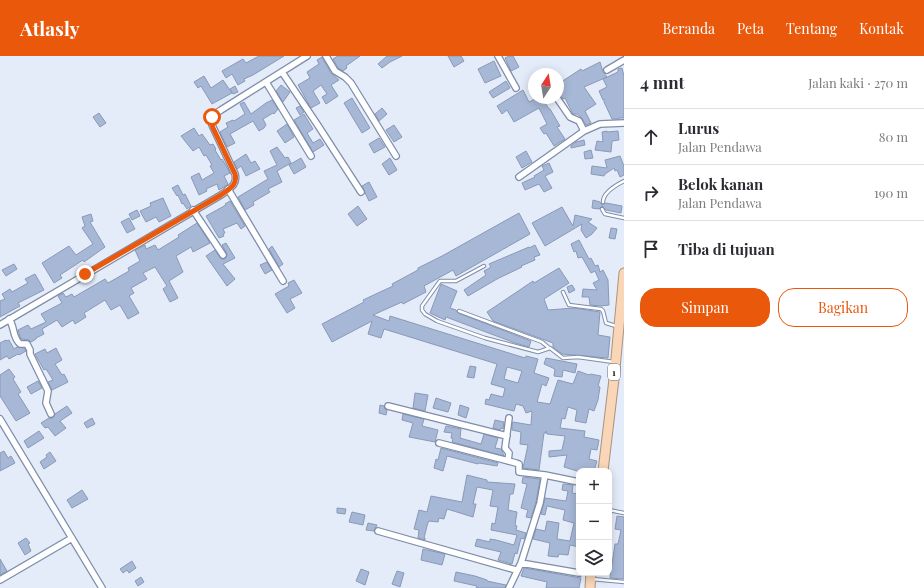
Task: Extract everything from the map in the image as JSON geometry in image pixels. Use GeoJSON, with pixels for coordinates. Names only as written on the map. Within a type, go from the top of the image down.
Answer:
{"type":"FeatureCollection","features":[{"type":"Feature","properties":{"kind":"highway","name":"1"},"geometry":{"type":"LineString","coordinates":[[603,468],[617,361],[624,273]]}},
{"type":"Feature","properties":{"kind":"street"},"geometry":{"type":"LineString","coordinates":[[0,325],[234,186],[236,178],[233,168],[213,128],[211,119],[221,110],[308,56]]}},
{"type":"Feature","properties":{"kind":"street"},"geometry":{"type":"LineString","coordinates":[[326,56],[335,71],[351,83],[396,156]]}},
{"type":"Feature","properties":{"kind":"street"},"geometry":{"type":"LineString","coordinates":[[498,56],[516,88]]}},
{"type":"Feature","properties":{"kind":"street"},"geometry":{"type":"LineString","coordinates":[[607,70],[624,60]]}},
{"type":"Feature","properties":{"kind":"street"},"geometry":{"type":"LineString","coordinates":[[282,72],[361,192]]}},
{"type":"Feature","properties":{"kind":"street"},"geometry":{"type":"LineString","coordinates":[[266,82],[311,156]]}},
{"type":"Feature","properties":{"kind":"street"},"geometry":{"type":"LineString","coordinates":[[561,104],[570,117],[579,121],[584,131]]}},
{"type":"Feature","properties":{"kind":"street"},"geometry":{"type":"LineString","coordinates":[[519,177],[584,131],[600,124],[624,123]]}},
{"type":"Feature","properties":{"kind":"street"},"geometry":{"type":"LineString","coordinates":[[228,189],[283,280]]}},
{"type":"Feature","properties":{"kind":"street"},"geometry":{"type":"LineString","coordinates":[[193,210],[223,255]]}},
{"type":"Feature","properties":{"kind":"street"},"geometry":{"type":"LineString","coordinates":[[9,319],[13,325],[16,340],[20,344],[27,344],[30,350],[30,354],[48,391],[46,403],[51,414]]}},
{"type":"Feature","properties":{"kind":"street"},"geometry":{"type":"LineString","coordinates":[[388,406],[507,436]]}},
{"type":"Feature","properties":{"kind":"street"},"geometry":{"type":"LineString","coordinates":[[508,461],[510,453],[505,448],[509,418]]}},
{"type":"Feature","properties":{"kind":"street"},"geometry":{"type":"LineString","coordinates":[[0,419],[102,588]]}},
{"type":"Feature","properties":{"kind":"street"},"geometry":{"type":"LineString","coordinates":[[440,443],[518,463],[519,472],[545,475],[576,481]]}},
{"type":"Feature","properties":{"kind":"street"},"geometry":{"type":"LineString","coordinates":[[509,588],[516,570],[521,563],[540,503],[545,475]]}},
{"type":"Feature","properties":{"kind":"street"},"geometry":{"type":"LineString","coordinates":[[378,531],[516,570]]}},
{"type":"Feature","properties":{"kind":"street"},"geometry":{"type":"LineString","coordinates":[[0,580],[72,538]]}},
{"type":"Feature","properties":{"kind":"street"},"geometry":{"type":"LineString","coordinates":[[521,563],[576,572]]}},
{"type":"Feature","properties":{"kind":"lane"},"geometry":{"type":"LineString","coordinates":[[603,202],[603,198],[611,189],[624,181]]}},
{"type":"Feature","properties":{"kind":"lane"},"geometry":{"type":"LineString","coordinates":[[602,209],[605,214],[624,218]]}},
{"type":"Feature","properties":{"kind":"lane"},"geometry":{"type":"LineString","coordinates":[[484,266],[456,281],[440,281],[422,306],[422,310],[425,314],[437,321],[485,338],[538,352],[550,348]]}},
{"type":"Feature","properties":{"kind":"lane"},"geometry":{"type":"LineString","coordinates":[[563,292],[569,305],[602,309],[606,323],[619,326]]}},
{"type":"Feature","properties":{"kind":"lane"},"geometry":{"type":"LineString","coordinates":[[459,311],[542,342],[563,358],[578,357],[617,361]]}},
{"type":"Feature","properties":{"kind":"lane"},"geometry":{"type":"LineString","coordinates":[[612,511],[624,513]]}},
{"type":"Feature","properties":{"kind":"lane"},"geometry":{"type":"LineString","coordinates":[[591,579],[624,582]]}},
{"type":"Feature","properties":{"kind":"building"},"geometry":{"type":"Polygon","coordinates":[[[259,56],[284,56],[244,79],[245,81],[238,85],[232,74],[226,78],[222,71],[243,59],[246,63],[259,56]]]}},
{"type":"Feature","properties":{"kind":"building"},"geometry":{"type":"Polygon","coordinates":[[[338,56],[360,56],[346,66],[347,68],[343,71],[338,68],[333,59],[338,56]]]}},
{"type":"Feature","properties":{"kind":"building"},"geometry":{"type":"Polygon","coordinates":[[[387,56],[402,56],[382,68],[378,64],[387,56]]]}},
{"type":"Feature","properties":{"kind":"building"},"geometry":{"type":"Polygon","coordinates":[[[448,56],[461,56],[464,61],[454,67],[448,56]]]}},
{"type":"Feature","properties":{"kind":"building"},"geometry":{"type":"Polygon","coordinates":[[[513,56],[519,67],[511,71],[505,58],[513,56]]]}},
{"type":"Feature","properties":{"kind":"building"},"geometry":{"type":"Polygon","coordinates":[[[322,57],[331,73],[339,80],[331,85],[338,96],[326,104],[322,97],[327,94],[321,85],[313,91],[320,103],[311,108],[298,85],[310,78],[307,72],[319,64],[317,60],[322,57]]]}},
{"type":"Feature","properties":{"kind":"building"},"geometry":{"type":"Polygon","coordinates":[[[494,61],[501,76],[485,83],[478,69],[494,61]]]}},
{"type":"Feature","properties":{"kind":"building"},"geometry":{"type":"Polygon","coordinates":[[[600,62],[603,72],[607,77],[584,87],[596,104],[585,111],[591,123],[586,125],[581,117],[577,114],[573,114],[564,98],[564,80],[581,69],[582,71],[600,62]]]}},
{"type":"Feature","properties":{"kind":"building"},"geometry":{"type":"Polygon","coordinates":[[[622,68],[624,76],[624,118],[612,119],[599,91],[607,87],[603,79],[618,72],[618,69],[622,68]]]}},
{"type":"Feature","properties":{"kind":"building"},"geometry":{"type":"Polygon","coordinates":[[[204,76],[211,88],[223,80],[232,93],[212,104],[201,86],[198,88],[194,82],[204,76]]]}},
{"type":"Feature","properties":{"kind":"building"},"geometry":{"type":"Polygon","coordinates":[[[506,81],[510,88],[493,98],[489,92],[506,81]]]}},
{"type":"Feature","properties":{"kind":"building"},"geometry":{"type":"Polygon","coordinates":[[[281,85],[290,92],[283,102],[276,91],[281,85]]]}},
{"type":"Feature","properties":{"kind":"building"},"geometry":{"type":"Polygon","coordinates":[[[235,86],[238,92],[233,94],[230,89],[235,86]]]}},
{"type":"Feature","properties":{"kind":"building"},"geometry":{"type":"Polygon","coordinates":[[[523,90],[528,100],[528,104],[546,104],[560,126],[557,127],[565,139],[554,146],[546,133],[544,134],[540,128],[547,124],[539,108],[514,122],[507,110],[502,114],[497,106],[523,90]]]}},
{"type":"Feature","properties":{"kind":"building"},"geometry":{"type":"Polygon","coordinates":[[[352,98],[370,128],[362,133],[344,103],[352,98]]]}},
{"type":"Feature","properties":{"kind":"building"},"geometry":{"type":"Polygon","coordinates":[[[272,100],[278,109],[274,114],[273,113],[263,119],[266,125],[264,128],[259,131],[253,121],[230,134],[235,143],[227,147],[220,132],[228,127],[226,123],[233,120],[234,121],[245,114],[240,104],[244,102],[251,114],[272,100]]]}},
{"type":"Feature","properties":{"kind":"building"},"geometry":{"type":"Polygon","coordinates":[[[300,106],[304,112],[300,115],[296,108],[300,106]]]}},
{"type":"Feature","properties":{"kind":"building"},"geometry":{"type":"Polygon","coordinates":[[[382,108],[387,114],[379,121],[375,114],[382,108]]]}},
{"type":"Feature","properties":{"kind":"building"},"geometry":{"type":"Polygon","coordinates":[[[99,113],[106,123],[100,127],[93,117],[99,113]]]}},
{"type":"Feature","properties":{"kind":"building"},"geometry":{"type":"Polygon","coordinates":[[[304,114],[313,129],[307,133],[313,143],[320,139],[324,145],[313,152],[294,120],[304,114]]]}},
{"type":"Feature","properties":{"kind":"building"},"geometry":{"type":"Polygon","coordinates":[[[287,124],[294,137],[285,143],[277,131],[287,124]]]}},
{"type":"Feature","properties":{"kind":"building"},"geometry":{"type":"Polygon","coordinates":[[[394,125],[402,137],[394,142],[386,130],[394,125]]]}},
{"type":"Feature","properties":{"kind":"building"},"geometry":{"type":"Polygon","coordinates":[[[194,128],[199,136],[202,134],[210,145],[213,144],[216,149],[215,150],[230,173],[224,176],[228,184],[224,187],[219,190],[217,184],[206,189],[207,191],[199,195],[191,177],[199,173],[202,180],[214,173],[210,166],[212,165],[206,155],[204,156],[199,147],[193,151],[181,136],[194,128]]]}},
{"type":"Feature","properties":{"kind":"building"},"geometry":{"type":"Polygon","coordinates":[[[618,131],[619,140],[612,141],[611,152],[595,150],[597,141],[603,142],[602,132],[618,131]]]}},
{"type":"Feature","properties":{"kind":"building"},"geometry":{"type":"Polygon","coordinates":[[[379,138],[385,147],[374,153],[369,144],[379,138]]]}},
{"type":"Feature","properties":{"kind":"building"},"geometry":{"type":"Polygon","coordinates":[[[584,140],[585,145],[571,148],[571,146],[576,142],[584,140]]]}},
{"type":"Feature","properties":{"kind":"building"},"geometry":{"type":"Polygon","coordinates":[[[277,147],[285,158],[288,157],[291,163],[277,171],[282,182],[268,189],[270,192],[253,202],[254,205],[245,210],[238,197],[268,179],[264,171],[277,165],[270,151],[277,147]]]}},
{"type":"Feature","properties":{"kind":"building"},"geometry":{"type":"Polygon","coordinates":[[[591,150],[593,158],[585,159],[584,152],[591,150]]]}},
{"type":"Feature","properties":{"kind":"building"},"geometry":{"type":"Polygon","coordinates":[[[526,151],[532,162],[522,168],[516,157],[526,151]]]}},
{"type":"Feature","properties":{"kind":"building"},"geometry":{"type":"Polygon","coordinates":[[[246,154],[251,163],[255,161],[260,169],[246,176],[241,166],[237,169],[234,162],[246,154]]]}},
{"type":"Feature","properties":{"kind":"building"},"geometry":{"type":"Polygon","coordinates":[[[620,156],[624,166],[624,175],[620,177],[617,170],[615,171],[614,168],[604,176],[591,174],[592,166],[607,168],[605,160],[620,156]]]}},
{"type":"Feature","properties":{"kind":"building"},"geometry":{"type":"Polygon","coordinates":[[[301,158],[306,167],[294,174],[289,165],[301,158]]]}},
{"type":"Feature","properties":{"kind":"building"},"geometry":{"type":"Polygon","coordinates":[[[390,158],[397,170],[389,175],[382,164],[390,158]]]}},
{"type":"Feature","properties":{"kind":"building"},"geometry":{"type":"Polygon","coordinates":[[[549,163],[553,172],[545,176],[552,188],[544,192],[539,184],[525,190],[522,183],[535,177],[534,176],[544,170],[542,166],[549,163]]]}},
{"type":"Feature","properties":{"kind":"building"},"geometry":{"type":"Polygon","coordinates":[[[369,182],[377,197],[369,201],[362,186],[369,182]]]}},
{"type":"Feature","properties":{"kind":"building"},"geometry":{"type":"Polygon","coordinates":[[[178,185],[183,195],[185,194],[191,206],[187,209],[172,188],[178,185]]]}},
{"type":"Feature","properties":{"kind":"building"},"geometry":{"type":"Polygon","coordinates":[[[163,198],[171,216],[159,222],[156,217],[146,222],[140,211],[151,206],[150,203],[163,198]]]}},
{"type":"Feature","properties":{"kind":"building"},"geometry":{"type":"Polygon","coordinates":[[[593,200],[600,202],[602,205],[606,203],[622,206],[621,213],[606,210],[602,206],[599,209],[592,208],[593,200]]]}},
{"type":"Feature","properties":{"kind":"building"},"geometry":{"type":"Polygon","coordinates":[[[230,201],[245,226],[241,229],[237,223],[223,229],[225,233],[223,234],[224,236],[219,238],[206,216],[226,205],[225,204],[230,201]]]}},
{"type":"Feature","properties":{"kind":"building"},"geometry":{"type":"Polygon","coordinates":[[[358,206],[367,219],[357,226],[348,214],[358,206]]]}},
{"type":"Feature","properties":{"kind":"building"},"geometry":{"type":"Polygon","coordinates":[[[562,207],[573,226],[575,215],[592,219],[588,222],[597,228],[586,238],[581,230],[582,224],[545,246],[532,223],[562,207]]]}},
{"type":"Feature","properties":{"kind":"building"},"geometry":{"type":"Polygon","coordinates":[[[137,210],[140,216],[132,220],[129,214],[137,210]]]}},
{"type":"Feature","properties":{"kind":"building"},"geometry":{"type":"Polygon","coordinates":[[[519,213],[530,234],[456,276],[453,270],[424,286],[426,292],[403,304],[402,302],[373,315],[389,321],[390,316],[525,358],[526,356],[538,359],[534,373],[549,378],[546,386],[542,384],[537,402],[550,404],[558,380],[573,384],[578,371],[589,375],[601,376],[598,386],[600,387],[598,400],[594,411],[589,409],[586,423],[575,421],[577,410],[568,407],[565,419],[562,418],[560,428],[585,431],[584,437],[599,440],[597,450],[591,449],[589,459],[597,461],[595,468],[576,468],[576,471],[564,467],[567,455],[549,457],[549,451],[562,450],[565,436],[547,434],[546,431],[546,433],[544,433],[539,470],[523,468],[528,445],[520,444],[521,432],[512,430],[512,424],[513,422],[531,425],[532,411],[526,413],[523,406],[516,404],[514,411],[485,404],[486,399],[489,400],[491,394],[503,397],[505,388],[491,384],[497,364],[384,329],[381,338],[368,334],[372,321],[332,342],[322,324],[364,302],[363,300],[393,286],[392,284],[418,270],[418,268],[519,213]],[[507,367],[504,379],[518,383],[522,371],[507,367]]]}},
{"type":"Feature","properties":{"kind":"building"},"geometry":{"type":"Polygon","coordinates":[[[91,214],[93,221],[90,222],[105,247],[84,262],[83,260],[60,275],[62,278],[54,283],[42,263],[69,246],[76,255],[93,244],[82,228],[85,226],[82,217],[91,214]]]}},
{"type":"Feature","properties":{"kind":"building"},"geometry":{"type":"Polygon","coordinates":[[[129,218],[135,229],[127,233],[121,222],[129,218]]]}},
{"type":"Feature","properties":{"kind":"building"},"geometry":{"type":"Polygon","coordinates":[[[197,223],[210,243],[193,252],[191,247],[176,256],[183,272],[169,281],[178,298],[170,302],[163,289],[167,286],[155,267],[143,273],[147,279],[131,288],[134,293],[129,296],[139,313],[128,319],[120,305],[111,310],[105,300],[84,313],[86,317],[75,324],[73,320],[62,327],[57,320],[42,329],[44,334],[31,342],[29,340],[21,339],[18,330],[28,325],[31,329],[46,322],[41,314],[62,303],[58,296],[63,293],[66,297],[72,294],[74,297],[105,279],[108,283],[129,271],[128,268],[140,261],[135,250],[145,245],[146,249],[155,245],[158,250],[179,237],[178,235],[197,223]]]}},
{"type":"Feature","properties":{"kind":"building"},"geometry":{"type":"Polygon","coordinates":[[[611,228],[617,229],[615,239],[609,238],[611,228]]]}},
{"type":"Feature","properties":{"kind":"building"},"geometry":{"type":"Polygon","coordinates":[[[579,240],[589,259],[591,258],[595,266],[598,265],[600,272],[603,270],[608,280],[609,305],[590,305],[589,297],[582,297],[583,289],[597,290],[593,283],[599,280],[595,271],[591,273],[582,257],[578,258],[576,251],[574,252],[571,244],[579,240]]]}},
{"type":"Feature","properties":{"kind":"building"},"geometry":{"type":"Polygon","coordinates":[[[226,243],[235,258],[223,264],[235,279],[227,286],[206,256],[215,250],[221,259],[225,259],[227,254],[222,245],[226,243]]]}},
{"type":"Feature","properties":{"kind":"building"},"geometry":{"type":"Polygon","coordinates":[[[535,245],[540,255],[534,257],[535,260],[521,266],[522,267],[497,279],[468,296],[464,290],[486,275],[484,271],[491,267],[489,264],[535,245]]]}},
{"type":"Feature","properties":{"kind":"building"},"geometry":{"type":"Polygon","coordinates":[[[272,246],[283,264],[279,267],[269,249],[272,246]]]}},
{"type":"Feature","properties":{"kind":"building"},"geometry":{"type":"Polygon","coordinates":[[[267,262],[272,270],[265,274],[260,265],[267,262]]]}},
{"type":"Feature","properties":{"kind":"building"},"geometry":{"type":"Polygon","coordinates":[[[14,264],[17,269],[6,276],[2,270],[14,264]]]}},
{"type":"Feature","properties":{"kind":"building"},"geometry":{"type":"Polygon","coordinates":[[[559,268],[569,283],[544,299],[548,310],[574,308],[600,312],[598,335],[610,337],[608,358],[562,354],[553,347],[553,343],[493,321],[487,312],[533,281],[534,283],[559,268]]]}},
{"type":"Feature","properties":{"kind":"building"},"geometry":{"type":"Polygon","coordinates":[[[35,274],[44,290],[18,303],[20,306],[0,317],[0,301],[5,299],[2,294],[10,289],[12,292],[28,283],[25,279],[35,274]]]}},
{"type":"Feature","properties":{"kind":"building"},"geometry":{"type":"Polygon","coordinates":[[[294,280],[302,293],[290,299],[295,308],[287,313],[275,294],[289,286],[288,283],[294,280]]]}},
{"type":"Feature","properties":{"kind":"building"},"geometry":{"type":"Polygon","coordinates":[[[441,284],[457,291],[450,308],[456,310],[458,313],[531,341],[529,347],[446,317],[445,320],[430,313],[441,284]]]}},
{"type":"Feature","properties":{"kind":"building"},"geometry":{"type":"Polygon","coordinates":[[[572,285],[575,290],[569,293],[567,287],[572,285]]]}},
{"type":"Feature","properties":{"kind":"building"},"geometry":{"type":"Polygon","coordinates":[[[9,340],[14,349],[17,347],[24,348],[26,351],[9,359],[7,356],[0,360],[0,343],[9,340]]]}},
{"type":"Feature","properties":{"kind":"building"},"geometry":{"type":"Polygon","coordinates":[[[56,348],[62,360],[55,364],[62,375],[64,374],[68,382],[52,390],[48,382],[53,380],[46,369],[44,370],[35,354],[45,349],[47,353],[56,348]]]}},
{"type":"Feature","properties":{"kind":"building"},"geometry":{"type":"Polygon","coordinates":[[[546,358],[577,364],[575,373],[563,370],[562,377],[554,376],[555,369],[544,364],[546,358]]]}},
{"type":"Feature","properties":{"kind":"building"},"geometry":{"type":"Polygon","coordinates":[[[470,366],[476,367],[474,378],[467,377],[470,366]]]}},
{"type":"Feature","properties":{"kind":"building"},"geometry":{"type":"Polygon","coordinates":[[[9,369],[15,377],[13,379],[21,392],[18,394],[30,413],[16,421],[0,396],[0,375],[9,369]]]}},
{"type":"Feature","properties":{"kind":"building"},"geometry":{"type":"Polygon","coordinates":[[[38,381],[42,388],[31,394],[27,387],[38,381]]]}},
{"type":"Feature","properties":{"kind":"building"},"geometry":{"type":"Polygon","coordinates":[[[415,393],[428,395],[425,411],[413,408],[415,393]]]}},
{"type":"Feature","properties":{"kind":"building"},"geometry":{"type":"Polygon","coordinates":[[[436,398],[451,403],[448,412],[433,408],[436,398]]]}},
{"type":"Feature","properties":{"kind":"building"},"geometry":{"type":"Polygon","coordinates":[[[380,405],[384,406],[387,410],[386,415],[379,413],[380,405]]]}},
{"type":"Feature","properties":{"kind":"building"},"geometry":{"type":"Polygon","coordinates":[[[460,405],[469,408],[466,418],[458,415],[460,405]]]}},
{"type":"Feature","properties":{"kind":"building"},"geometry":{"type":"Polygon","coordinates":[[[67,406],[72,413],[60,421],[66,428],[55,436],[48,427],[45,428],[41,423],[49,418],[53,418],[55,414],[67,406]]]}},
{"type":"Feature","properties":{"kind":"building"},"geometry":{"type":"Polygon","coordinates":[[[403,414],[424,419],[422,426],[438,430],[435,442],[409,437],[413,423],[402,420],[403,414]]]}},
{"type":"Feature","properties":{"kind":"building"},"geometry":{"type":"Polygon","coordinates":[[[92,418],[95,424],[87,428],[84,423],[92,418]]]}},
{"type":"Feature","properties":{"kind":"building"},"geometry":{"type":"Polygon","coordinates":[[[495,420],[504,422],[503,429],[501,428],[500,430],[493,428],[495,420]]]}},
{"type":"Feature","properties":{"kind":"building"},"geometry":{"type":"Polygon","coordinates":[[[446,426],[461,429],[460,438],[481,444],[484,434],[498,438],[495,448],[501,449],[504,456],[452,442],[452,433],[444,432],[446,426]]]}},
{"type":"Feature","properties":{"kind":"building"},"geometry":{"type":"Polygon","coordinates":[[[39,431],[44,438],[28,448],[24,441],[39,431]]]}},
{"type":"Feature","properties":{"kind":"building"},"geometry":{"type":"Polygon","coordinates":[[[441,448],[498,463],[497,466],[478,464],[447,456],[443,471],[434,468],[441,448]]]}},
{"type":"Feature","properties":{"kind":"building"},"geometry":{"type":"Polygon","coordinates":[[[4,451],[8,458],[11,456],[15,463],[0,471],[0,453],[4,451]]]}},
{"type":"Feature","properties":{"kind":"building"},"geometry":{"type":"Polygon","coordinates":[[[50,452],[56,461],[44,469],[40,462],[47,457],[46,455],[50,452]]]}},
{"type":"Feature","properties":{"kind":"building"},"geometry":{"type":"Polygon","coordinates":[[[467,475],[487,480],[487,482],[515,484],[513,494],[510,494],[508,510],[517,512],[515,525],[517,526],[516,530],[526,533],[524,539],[521,538],[517,554],[515,553],[512,564],[498,560],[501,552],[475,546],[477,539],[490,542],[490,539],[514,545],[517,535],[491,530],[492,523],[495,524],[498,507],[490,506],[493,490],[477,487],[473,504],[476,504],[473,517],[447,509],[444,519],[439,518],[438,522],[428,522],[424,538],[425,540],[418,538],[419,530],[414,529],[419,510],[427,512],[431,496],[462,502],[467,475]]]}},
{"type":"Feature","properties":{"kind":"building"},"geometry":{"type":"Polygon","coordinates":[[[523,477],[540,479],[536,502],[531,518],[526,517],[528,510],[521,508],[527,484],[522,483],[523,477]]]}},
{"type":"Feature","properties":{"kind":"building"},"geometry":{"type":"Polygon","coordinates":[[[563,484],[573,485],[572,493],[576,494],[576,546],[570,545],[568,555],[559,554],[558,557],[548,556],[550,543],[533,539],[536,529],[545,531],[547,521],[559,523],[557,539],[570,541],[574,523],[563,520],[565,510],[547,506],[545,515],[541,514],[545,498],[566,501],[568,491],[562,490],[563,484]]]}},
{"type":"Feature","properties":{"kind":"building"},"geometry":{"type":"Polygon","coordinates":[[[82,490],[88,499],[72,508],[67,500],[82,490]]]}},
{"type":"Feature","properties":{"kind":"building"},"geometry":{"type":"Polygon","coordinates":[[[337,508],[346,509],[345,514],[337,513],[337,508]]]}},
{"type":"Feature","properties":{"kind":"building"},"geometry":{"type":"Polygon","coordinates":[[[352,512],[365,515],[363,525],[349,522],[352,512]]]}},
{"type":"Feature","properties":{"kind":"building"},"geometry":{"type":"Polygon","coordinates":[[[617,516],[624,517],[624,579],[610,578],[610,576],[612,576],[615,544],[618,544],[621,530],[615,529],[617,516]]]}},
{"type":"Feature","properties":{"kind":"building"},"geometry":{"type":"Polygon","coordinates":[[[368,523],[377,525],[374,531],[366,530],[368,523]]]}},
{"type":"Feature","properties":{"kind":"building"},"geometry":{"type":"Polygon","coordinates":[[[26,538],[30,543],[28,544],[31,551],[25,555],[18,543],[26,538]]]}},
{"type":"Feature","properties":{"kind":"building"},"geometry":{"type":"Polygon","coordinates":[[[423,549],[445,554],[442,565],[421,560],[423,549]]]}},
{"type":"Feature","properties":{"kind":"building"},"geometry":{"type":"Polygon","coordinates":[[[0,559],[7,571],[0,575],[0,559]]]}},
{"type":"Feature","properties":{"kind":"building"},"geometry":{"type":"Polygon","coordinates":[[[132,561],[136,568],[129,573],[127,570],[123,573],[120,569],[132,561]]]}},
{"type":"Feature","properties":{"kind":"building"},"geometry":{"type":"Polygon","coordinates":[[[524,568],[581,578],[579,588],[546,588],[547,582],[521,576],[524,568]]]}},
{"type":"Feature","properties":{"kind":"building"},"geometry":{"type":"Polygon","coordinates":[[[361,569],[369,572],[365,585],[356,581],[361,569]]]}},
{"type":"Feature","properties":{"kind":"building"},"geometry":{"type":"Polygon","coordinates":[[[397,571],[404,573],[400,587],[392,584],[397,571]]]}},
{"type":"Feature","properties":{"kind":"building"},"geometry":{"type":"Polygon","coordinates":[[[456,572],[506,585],[505,588],[476,588],[477,586],[454,581],[456,572]]]}},
{"type":"Feature","properties":{"kind":"building"},"geometry":{"type":"Polygon","coordinates":[[[141,577],[144,582],[138,586],[135,581],[141,577]]]}},
{"type":"Feature","properties":{"kind":"route"},"geometry":{"type":"LineString","coordinates":[[85,274],[234,186],[236,181],[235,174],[213,128],[211,122],[212,117]]}}]}
